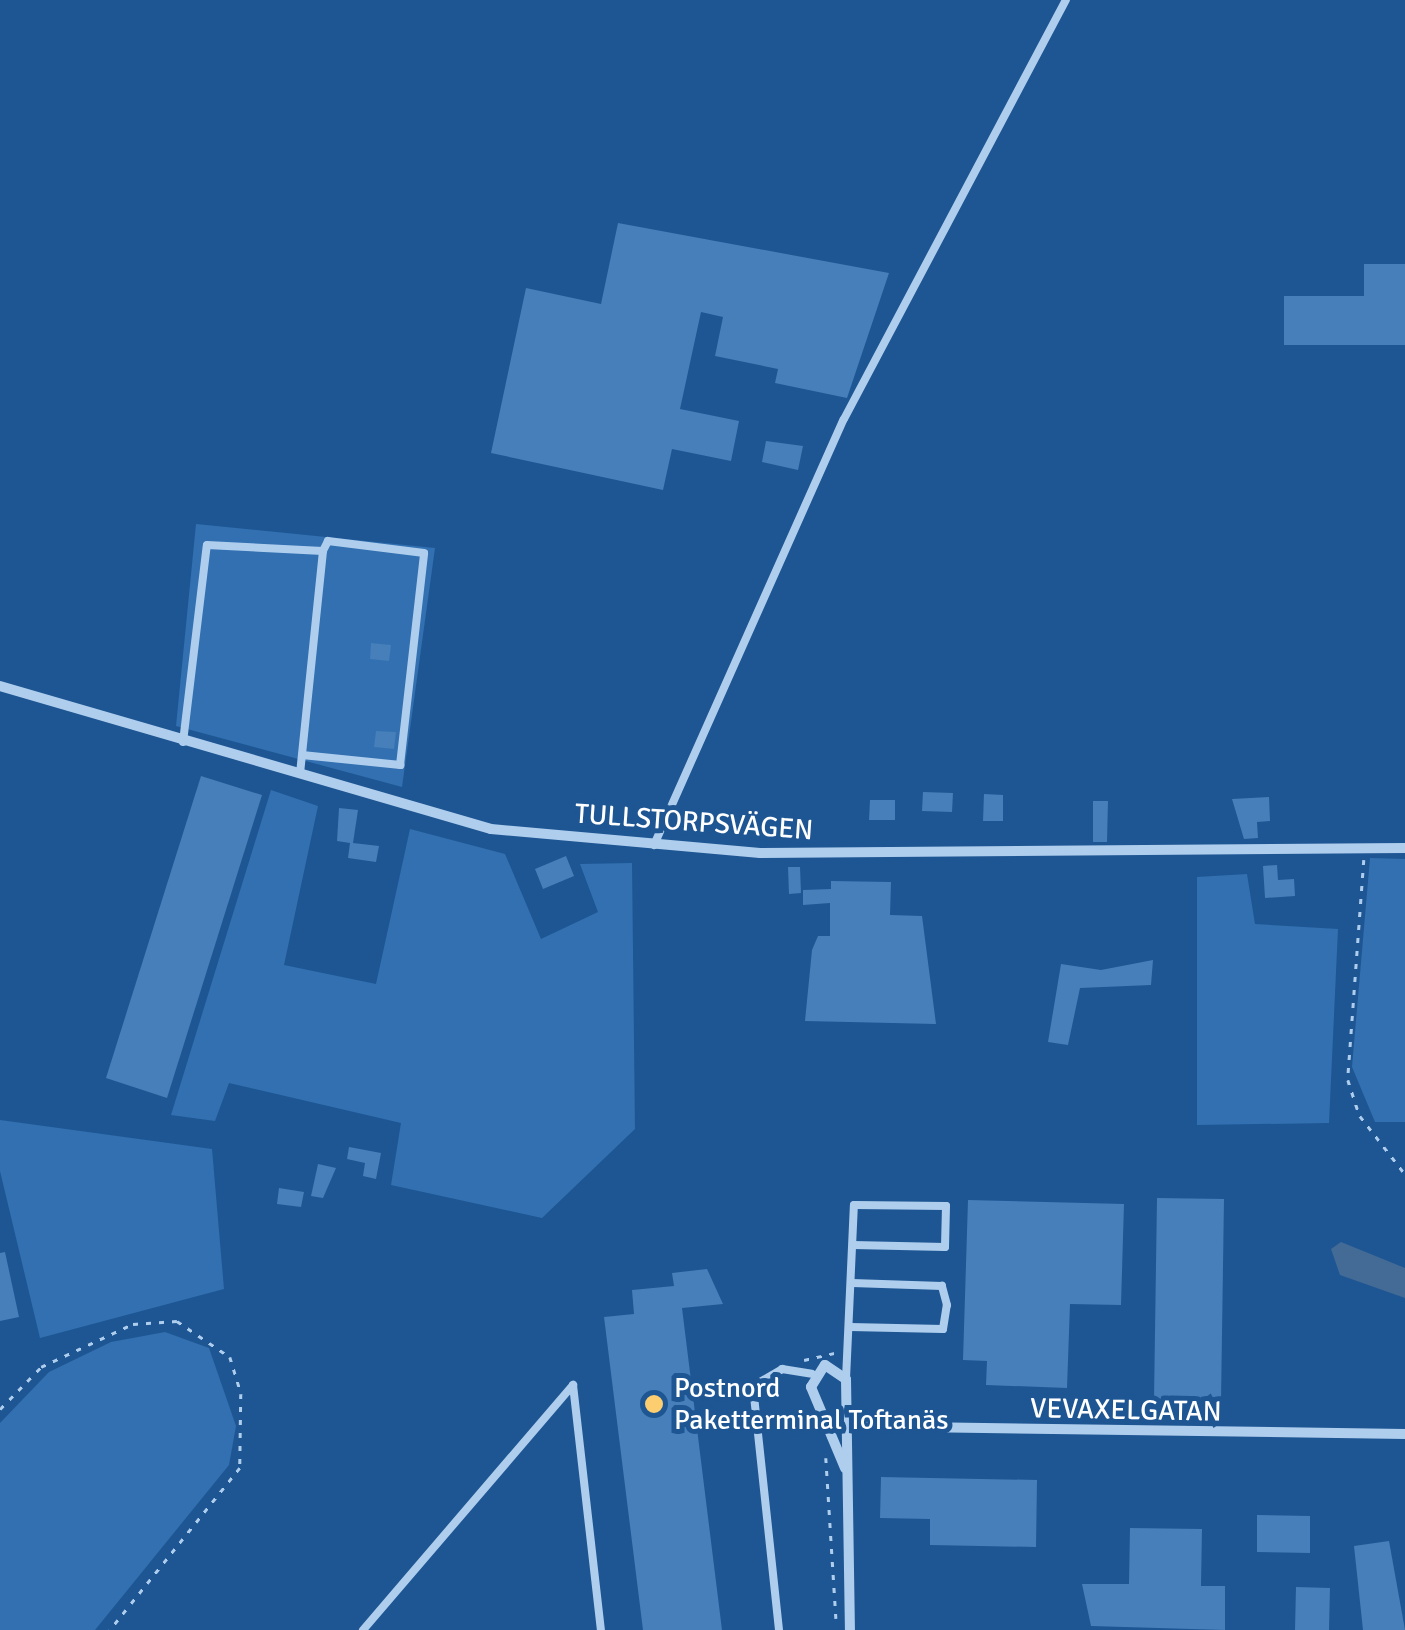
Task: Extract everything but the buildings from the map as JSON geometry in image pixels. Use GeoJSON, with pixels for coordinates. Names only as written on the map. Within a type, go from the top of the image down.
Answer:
{"type":"FeatureCollection","features":[{"type":"Feature","properties":{"kind":"street","name":"TULLSTORPSVÄGEN"},"geometry":{"type":"LineString","coordinates":[[0,686],[183,744],[491,829],[654,845],[1004,854],[1405,848]]}},
{"type":"Feature","properties":{"kind":"street"},"geometry":{"type":"LineString","coordinates":[[845,1468],[812,1374],[824,1365],[846,1378],[850,1630]]}},
{"type":"Feature","properties":{"kind":"street","name":"VEVAXELGATAN"},"geometry":{"type":"LineString","coordinates":[[846,1426],[1405,1434]]}},
{"type":"Feature","properties":{"kind":"lane"},"geometry":{"type":"LineString","coordinates":[[654,845],[844,419],[1066,0]]}},
{"type":"Feature","properties":{"kind":"lane"},"geometry":{"type":"LineString","coordinates":[[300,778],[302,755],[323,551],[328,540],[424,552],[400,765],[302,755]]}},
{"type":"Feature","properties":{"kind":"lane"},"geometry":{"type":"LineString","coordinates":[[183,744],[207,545],[323,551]]}},
{"type":"Feature","properties":{"kind":"lane"},"geometry":{"type":"LineString","coordinates":[[846,1378],[854,1205],[946,1206],[945,1247],[853,1245]]}},
{"type":"Feature","properties":{"kind":"lane"},"geometry":{"type":"LineString","coordinates":[[850,1327],[943,1329],[947,1305],[942,1286],[852,1283]]}},
{"type":"Feature","properties":{"kind":"lane"},"geometry":{"type":"LineString","coordinates":[[779,1630],[753,1386],[782,1370],[812,1374]]}},
{"type":"Feature","properties":{"kind":"lane"},"geometry":{"type":"LineString","coordinates":[[363,1630],[573,1385],[602,1630]]}},
{"type":"Feature","properties":{"kind":"path"},"geometry":{"type":"LineString","coordinates":[[1366,847],[1348,1080],[1360,1116],[1405,1174]]}},
{"type":"Feature","properties":{"kind":"path"},"geometry":{"type":"LineString","coordinates":[[0,1409],[41,1366],[134,1324],[177,1321],[230,1357],[241,1394],[240,1468],[110,1630]]}},
{"type":"Feature","properties":{"kind":"path"},"geometry":{"type":"LineString","coordinates":[[799,1372],[814,1353],[848,1357]]}},
{"type":"Feature","properties":{"kind":"path"},"geometry":{"type":"LineString","coordinates":[[822,1445],[838,1630]]}},
{"type":"Feature","properties":{"kind":"shaded area"},"geometry":{"type":"Polygon","coordinates":[[[196,524],[435,548],[402,787],[176,726],[196,524]]]}},
{"type":"Feature","properties":{"kind":"shaded area"},"geometry":{"type":"Polygon","coordinates":[[[271,790],[318,806],[284,965],[376,984],[410,829],[505,854],[541,939],[598,912],[580,864],[632,863],[635,1129],[542,1218],[391,1185],[401,1123],[229,1083],[215,1121],[171,1115],[271,790]]]}},
{"type":"Feature","properties":{"kind":"shaded area"},"geometry":{"type":"Polygon","coordinates":[[[1370,858],[1405,859],[1405,1122],[1375,1122],[1352,1067],[1370,858]]]}},
{"type":"Feature","properties":{"kind":"shaded area"},"geometry":{"type":"Polygon","coordinates":[[[1247,874],[1255,924],[1338,929],[1329,1123],[1197,1125],[1197,877],[1247,874]]]}},
{"type":"Feature","properties":{"kind":"shaded area"},"geometry":{"type":"Polygon","coordinates":[[[0,1120],[212,1149],[224,1289],[40,1338],[0,1171],[0,1120]]]}},
{"type":"Feature","properties":{"kind":"shaded area"},"geometry":{"type":"Polygon","coordinates":[[[1341,1242],[1405,1268],[1405,1298],[1340,1275],[1331,1249],[1341,1242]]]}},
{"type":"Feature","properties":{"kind":"shaded area"},"geometry":{"type":"Polygon","coordinates":[[[165,1332],[209,1348],[236,1426],[229,1465],[95,1630],[0,1630],[0,1423],[49,1372],[111,1342],[165,1332]]]}},
{"type":"Feature","properties":{"kind":"place","name":"Postnord Paketterminal Toftanäs"},"geometry":{"type":"Point","coordinates":[654,1404]}}]}
